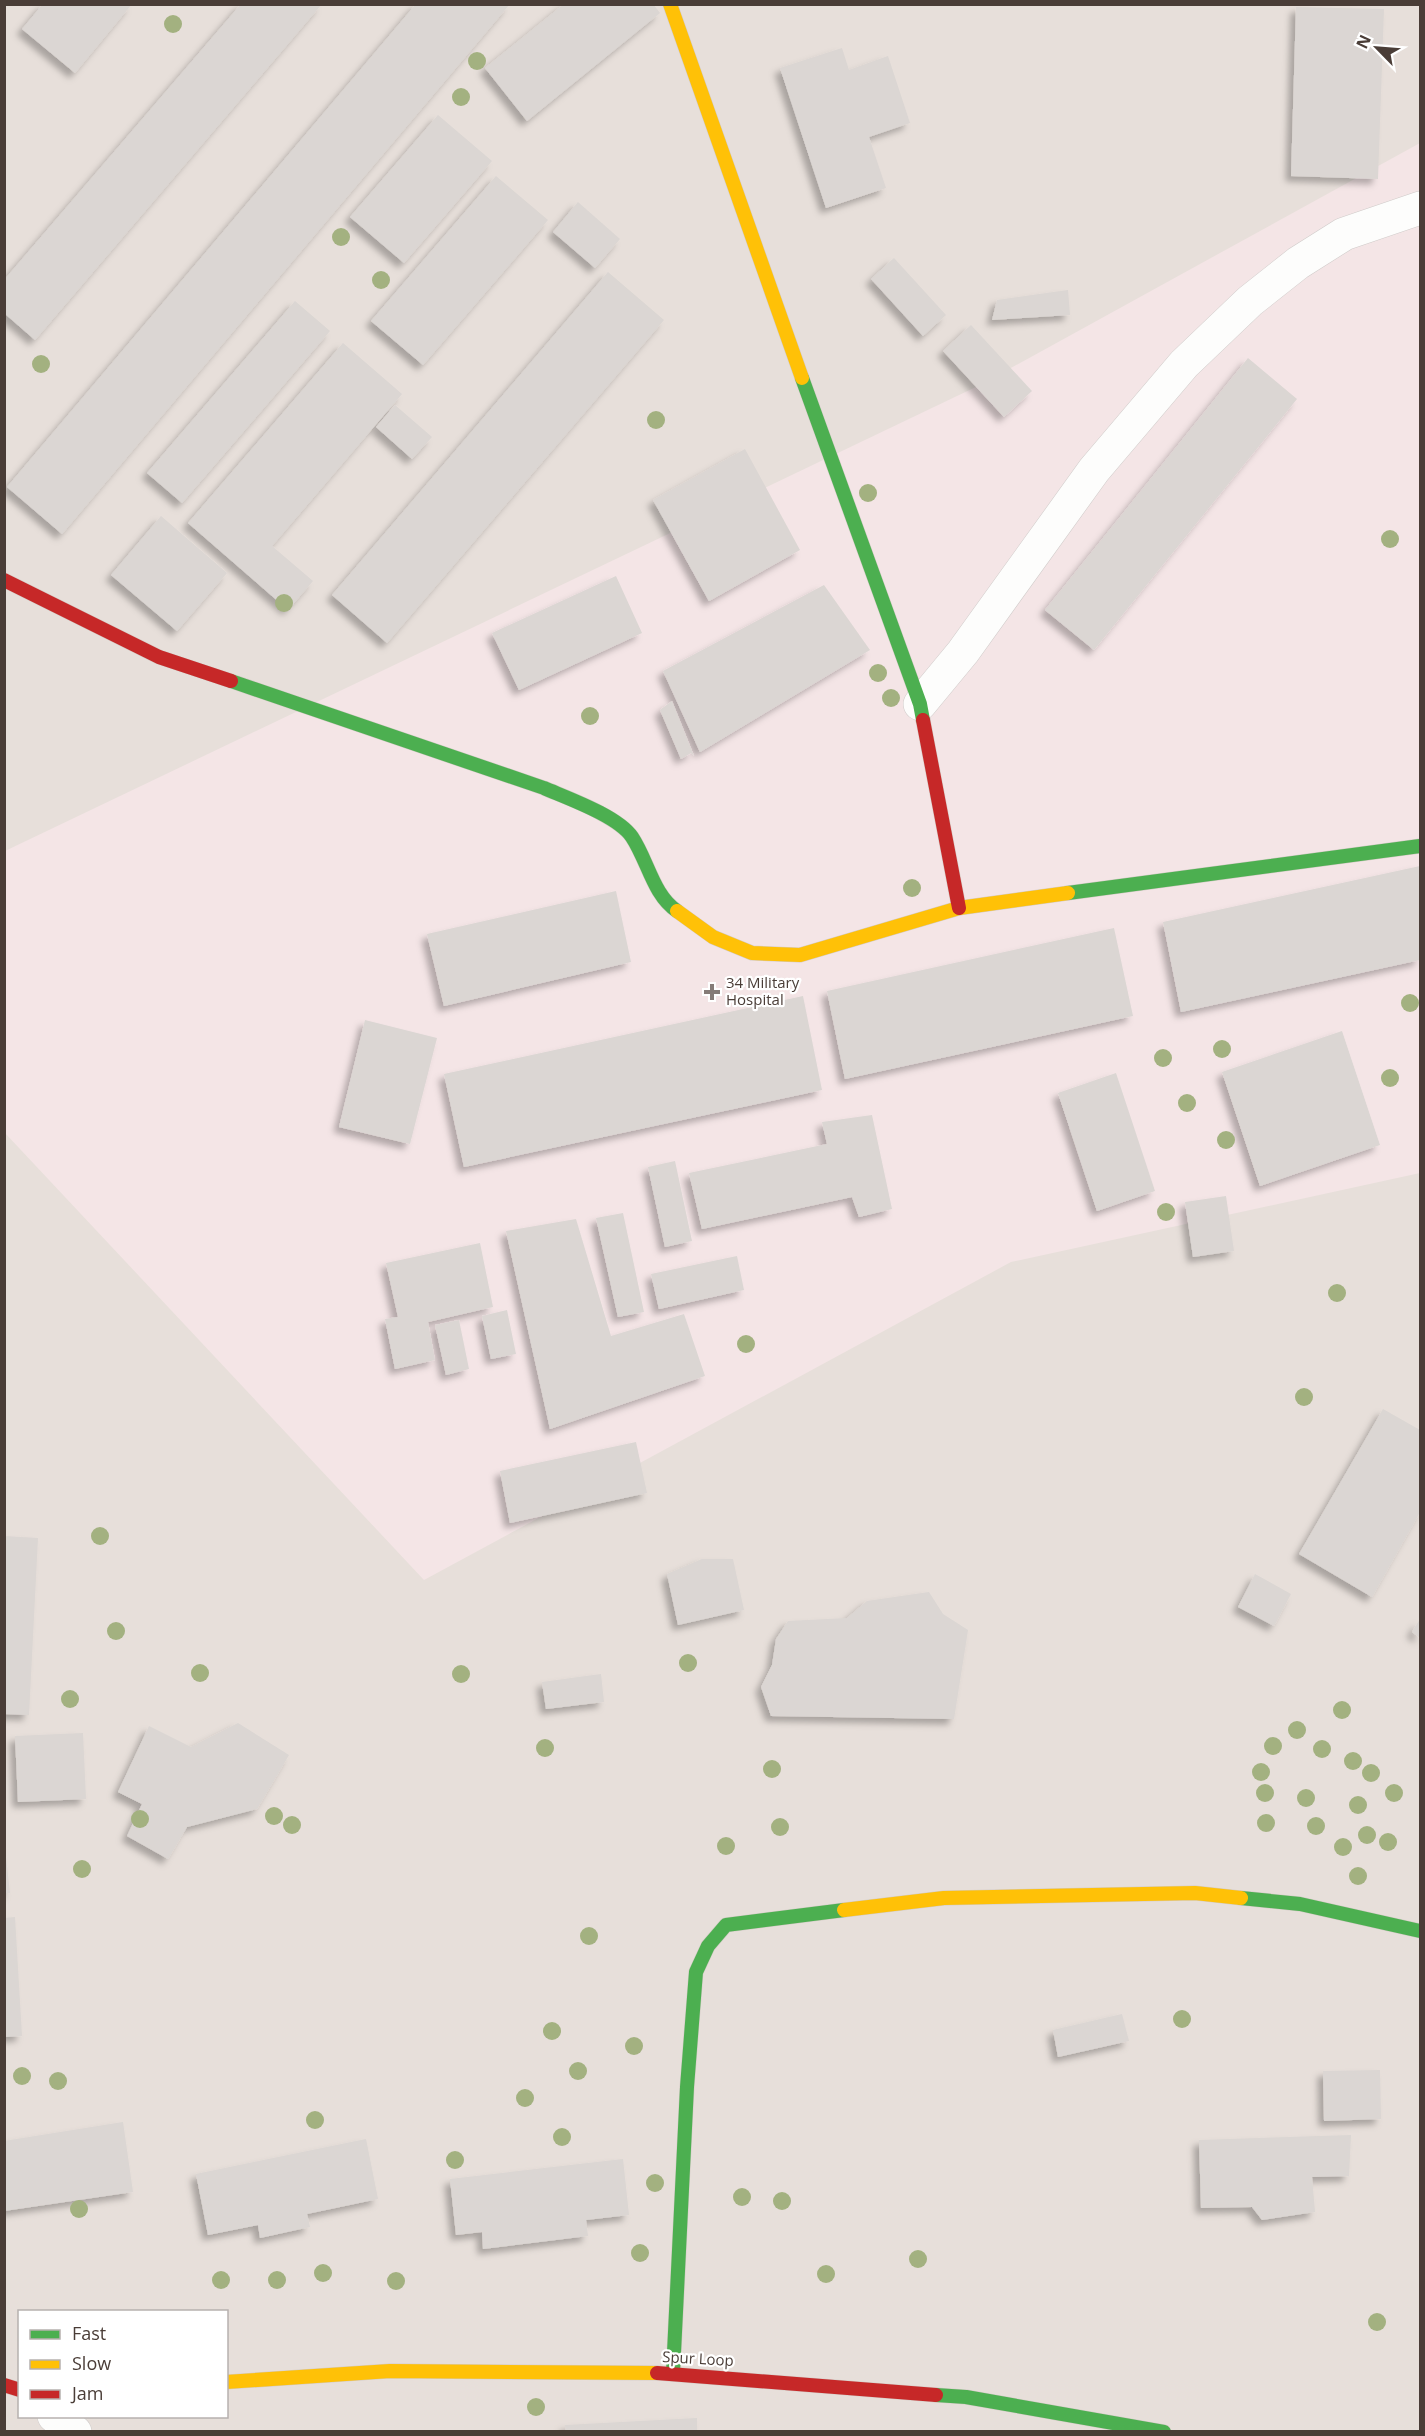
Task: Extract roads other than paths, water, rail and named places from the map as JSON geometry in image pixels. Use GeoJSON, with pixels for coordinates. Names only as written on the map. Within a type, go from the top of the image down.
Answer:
{"type":"FeatureCollection","features":[{"type":"Feature","properties":{"kind":"street"},"geometry":{"type":"LineString","coordinates":[[670,4],[920,704],[959,908]]}},
{"type":"Feature","properties":{"kind":"street"},"geometry":{"type":"LineString","coordinates":[[920,704],[963,652],[1094,470],[1184,364],[1250,301],[1298,263],[1344,234],[1420,208]]}},
{"type":"Feature","properties":{"kind":"street"},"geometry":{"type":"LineString","coordinates":[[4,580],[159,657],[544,788],[594,809],[631,835],[666,904],[712,938],[752,953],[800,955],[959,908],[1420,846]]}},
{"type":"Feature","properties":{"kind":"street"},"geometry":{"type":"LineString","coordinates":[[674,2373],[687,2087],[696,1972],[701,1955],[709,1941],[726,1925],[944,1898],[1195,1893],[1300,1904],[1420,1931]]}},
{"type":"Feature","properties":{"kind":"street","name":"Spur Loop"},"geometry":{"type":"LineString","coordinates":[[228,2382],[390,2371],[674,2373],[966,2397],[1164,2432]]}},
{"type":"Feature","properties":{"kind":"street"},"geometry":{"type":"LineString","coordinates":[[57,2418],[75,2432]]}},
{"type":"Feature","properties":{"kind":"place","name":"34 Military Hospital"},"geometry":{"type":"Point","coordinates":[712,992]}}]}
